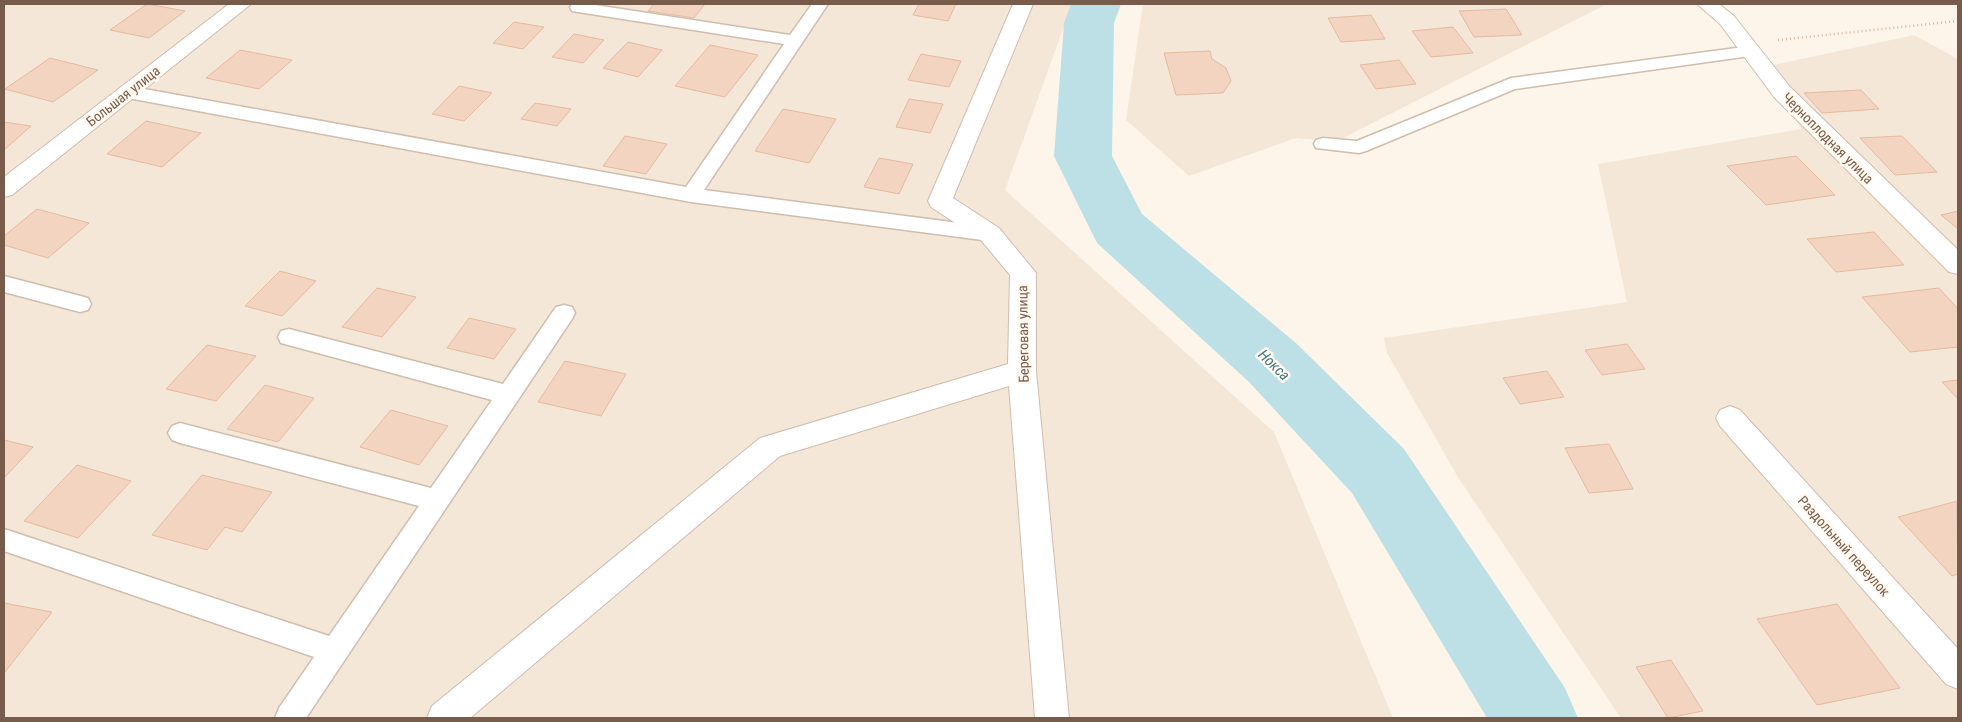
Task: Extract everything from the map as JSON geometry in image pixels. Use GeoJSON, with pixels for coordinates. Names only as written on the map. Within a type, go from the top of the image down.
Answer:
{"type":"FeatureCollection","features":[{"type":"Feature","properties":{"kind":"street","name":"Большая улица"},"geometry":{"type":"LineString","coordinates":[[4,189],[242,4]]}},
{"type":"Feature","properties":{"kind":"street","name":"Береговая улица"},"geometry":{"type":"LineString","coordinates":[[1023,4],[940,201],[990,234],[1023,273],[1022,370],[1052,718]]}},
{"type":"Feature","properties":{"kind":"street","name":"Черноплодная улица"},"geometry":{"type":"LineString","coordinates":[[1707,4],[1727,20],[1782,92],[1958,265]]}},
{"type":"Feature","properties":{"kind":"street"},"geometry":{"type":"LineString","coordinates":[[444,718],[770,446],[1022,370]]}},
{"type":"Feature","properties":{"kind":"street","name":"Раздольный переулок"},"geometry":{"type":"LineString","coordinates":[[1730,418],[1958,674]]}},
{"type":"Feature","properties":{"kind":"lane"},"geometry":{"type":"LineString","coordinates":[[691,195],[820,4]]}},
{"type":"Feature","properties":{"kind":"lane"},"geometry":{"type":"LineString","coordinates":[[578,7],[795,41]]}},
{"type":"Feature","properties":{"kind":"lane"},"geometry":{"type":"LineString","coordinates":[[1323,144],[1359,147],[1511,84],[1748,47]]}},
{"type":"Feature","properties":{"kind":"lane"},"geometry":{"type":"LineString","coordinates":[[128,92],[691,195],[990,234]]}},
{"type":"Feature","properties":{"kind":"lane"},"geometry":{"type":"LineString","coordinates":[[4,284],[80,304]]}},
{"type":"Feature","properties":{"kind":"lane"},"geometry":{"type":"LineString","coordinates":[[289,718],[564,313]]}},
{"type":"Feature","properties":{"kind":"lane"},"geometry":{"type":"LineString","coordinates":[[289,337],[508,395]]}},
{"type":"Feature","properties":{"kind":"lane"},"geometry":{"type":"LineString","coordinates":[[180,433],[437,500]]}},
{"type":"Feature","properties":{"kind":"lane"},"geometry":{"type":"LineString","coordinates":[[4,540],[334,651]]}},
{"type":"Feature","properties":{"kind":"path"},"geometry":{"type":"LineString","coordinates":[[1748,47],[1958,21]]}},
{"type":"Feature","properties":{"kind":"shaded area"},"geometry":{"type":"Polygon","coordinates":[[[4,4],[1072,4],[1005,190],[1274,432],[1393,718],[4,718],[4,4]]]}},
{"type":"Feature","properties":{"kind":"shaded area"},"geometry":{"type":"Polygon","coordinates":[[[1143,4],[1607,4],[1337,141],[1296,138],[1189,176],[1126,120],[1143,4]]]}},
{"type":"Feature","properties":{"kind":"shaded area"},"geometry":{"type":"Polygon","coordinates":[[[1914,35],[1958,59],[1958,718],[1621,718],[1459,479],[1387,353],[1384,338],[1627,302],[1598,164],[1801,129],[1773,65],[1914,35]]]}},
{"type":"Feature","properties":{"kind":"building"},"geometry":{"type":"Polygon","coordinates":[[[147,4],[185,11],[149,38],[110,30],[147,4]]]}},
{"type":"Feature","properties":{"kind":"building"},"geometry":{"type":"Polygon","coordinates":[[[654,4],[705,4],[694,18],[648,11],[654,4]]]}},
{"type":"Feature","properties":{"kind":"building"},"geometry":{"type":"Polygon","coordinates":[[[919,4],[956,4],[948,21],[913,15],[919,4]]]}},
{"type":"Feature","properties":{"kind":"building"},"geometry":{"type":"Polygon","coordinates":[[[1506,9],[1522,35],[1474,37],[1459,11],[1506,9]]]}},
{"type":"Feature","properties":{"kind":"building"},"geometry":{"type":"Polygon","coordinates":[[[1371,15],[1385,39],[1341,42],[1328,18],[1371,15]]]}},
{"type":"Feature","properties":{"kind":"building"},"geometry":{"type":"Polygon","coordinates":[[[514,22],[544,27],[523,49],[493,43],[514,22]]]}},
{"type":"Feature","properties":{"kind":"building"},"geometry":{"type":"Polygon","coordinates":[[[1453,27],[1473,53],[1431,57],[1412,31],[1453,27]]]}},
{"type":"Feature","properties":{"kind":"building"},"geometry":{"type":"Polygon","coordinates":[[[574,34],[604,40],[583,63],[552,57],[574,34]]]}},
{"type":"Feature","properties":{"kind":"building"},"geometry":{"type":"Polygon","coordinates":[[[628,42],[662,50],[638,77],[603,68],[628,42]]]}},
{"type":"Feature","properties":{"kind":"building"},"geometry":{"type":"Polygon","coordinates":[[[710,45],[758,55],[725,97],[675,86],[710,45]]]}},
{"type":"Feature","properties":{"kind":"building"},"geometry":{"type":"Polygon","coordinates":[[[240,50],[292,60],[259,89],[206,78],[240,50]]]}},
{"type":"Feature","properties":{"kind":"building"},"geometry":{"type":"Polygon","coordinates":[[[1210,51],[1212,59],[1226,68],[1231,81],[1223,93],[1176,95],[1164,53],[1210,51]]]}},
{"type":"Feature","properties":{"kind":"building"},"geometry":{"type":"Polygon","coordinates":[[[921,54],[961,61],[949,87],[908,80],[921,54]]]}},
{"type":"Feature","properties":{"kind":"building"},"geometry":{"type":"Polygon","coordinates":[[[50,58],[98,70],[53,102],[5,89],[50,58]]]}},
{"type":"Feature","properties":{"kind":"building"},"geometry":{"type":"Polygon","coordinates":[[[1399,60],[1416,84],[1376,89],[1360,65],[1399,60]]]}},
{"type":"Feature","properties":{"kind":"building"},"geometry":{"type":"Polygon","coordinates":[[[459,86],[492,93],[464,121],[432,114],[459,86]]]}},
{"type":"Feature","properties":{"kind":"building"},"geometry":{"type":"Polygon","coordinates":[[[1861,90],[1879,109],[1822,113],[1804,93],[1861,90]]]}},
{"type":"Feature","properties":{"kind":"building"},"geometry":{"type":"Polygon","coordinates":[[[909,99],[943,104],[930,133],[896,127],[909,99]]]}},
{"type":"Feature","properties":{"kind":"building"},"geometry":{"type":"Polygon","coordinates":[[[535,103],[571,109],[557,126],[521,119],[535,103]]]}},
{"type":"Feature","properties":{"kind":"building"},"geometry":{"type":"Polygon","coordinates":[[[783,109],[836,119],[809,163],[755,151],[783,109]]]}},
{"type":"Feature","properties":{"kind":"building"},"geometry":{"type":"Polygon","coordinates":[[[146,121],[201,133],[162,167],[107,154],[146,121]]]}},
{"type":"Feature","properties":{"kind":"building"},"geometry":{"type":"Polygon","coordinates":[[[4,122],[31,126],[4,150],[4,122]]]}},
{"type":"Feature","properties":{"kind":"building"},"geometry":{"type":"Polygon","coordinates":[[[625,136],[667,144],[646,174],[603,166],[625,136]]]}},
{"type":"Feature","properties":{"kind":"building"},"geometry":{"type":"Polygon","coordinates":[[[1902,136],[1937,172],[1895,175],[1860,138],[1902,136]]]}},
{"type":"Feature","properties":{"kind":"building"},"geometry":{"type":"Polygon","coordinates":[[[1796,156],[1835,195],[1766,205],[1727,166],[1796,156]]]}},
{"type":"Feature","properties":{"kind":"building"},"geometry":{"type":"Polygon","coordinates":[[[879,158],[913,164],[899,194],[864,187],[879,158]]]}},
{"type":"Feature","properties":{"kind":"building"},"geometry":{"type":"Polygon","coordinates":[[[37,209],[89,223],[48,258],[4,245],[4,236],[37,209]]]}},
{"type":"Feature","properties":{"kind":"building"},"geometry":{"type":"Polygon","coordinates":[[[1958,211],[1958,229],[1941,215],[1958,211]]]}},
{"type":"Feature","properties":{"kind":"building"},"geometry":{"type":"Polygon","coordinates":[[[1874,232],[1904,265],[1836,272],[1807,239],[1874,232]]]}},
{"type":"Feature","properties":{"kind":"building"},"geometry":{"type":"Polygon","coordinates":[[[280,271],[316,281],[282,316],[245,306],[280,271]]]}},
{"type":"Feature","properties":{"kind":"building"},"geometry":{"type":"Polygon","coordinates":[[[377,288],[416,297],[382,337],[342,327],[377,288]]]}},
{"type":"Feature","properties":{"kind":"building"},"geometry":{"type":"Polygon","coordinates":[[[1939,288],[1958,309],[1958,347],[1910,352],[1862,297],[1939,288]]]}},
{"type":"Feature","properties":{"kind":"building"},"geometry":{"type":"Polygon","coordinates":[[[469,318],[516,329],[494,359],[447,348],[469,318]]]}},
{"type":"Feature","properties":{"kind":"building"},"geometry":{"type":"Polygon","coordinates":[[[1627,344],[1645,369],[1602,375],[1585,350],[1627,344]]]}},
{"type":"Feature","properties":{"kind":"building"},"geometry":{"type":"Polygon","coordinates":[[[207,345],[256,356],[216,401],[166,389],[207,345]]]}},
{"type":"Feature","properties":{"kind":"building"},"geometry":{"type":"Polygon","coordinates":[[[565,361],[626,374],[601,416],[538,402],[565,361]]]}},
{"type":"Feature","properties":{"kind":"building"},"geometry":{"type":"Polygon","coordinates":[[[1547,371],[1564,397],[1520,404],[1503,378],[1547,371]]]}},
{"type":"Feature","properties":{"kind":"building"},"geometry":{"type":"Polygon","coordinates":[[[1958,380],[1958,399],[1942,382],[1958,380]]]}},
{"type":"Feature","properties":{"kind":"building"},"geometry":{"type":"Polygon","coordinates":[[[265,385],[314,398],[278,442],[227,429],[265,385]]]}},
{"type":"Feature","properties":{"kind":"building"},"geometry":{"type":"Polygon","coordinates":[[[391,410],[448,426],[419,465],[360,447],[391,410]]]}},
{"type":"Feature","properties":{"kind":"building"},"geometry":{"type":"Polygon","coordinates":[[[4,440],[33,447],[4,478],[4,440]]]}},
{"type":"Feature","properties":{"kind":"building"},"geometry":{"type":"Polygon","coordinates":[[[1609,444],[1633,489],[1589,493],[1565,448],[1609,444]]]}},
{"type":"Feature","properties":{"kind":"building"},"geometry":{"type":"Polygon","coordinates":[[[77,465],[131,481],[78,538],[24,521],[77,465]]]}},
{"type":"Feature","properties":{"kind":"building"},"geometry":{"type":"Polygon","coordinates":[[[202,475],[272,492],[242,532],[225,527],[207,550],[152,535],[202,475]]]}},
{"type":"Feature","properties":{"kind":"building"},"geometry":{"type":"Polygon","coordinates":[[[1957,501],[1958,574],[1952,576],[1898,517],[1957,501]]]}},
{"type":"Feature","properties":{"kind":"building"},"geometry":{"type":"Polygon","coordinates":[[[4,603],[52,612],[5,672],[4,672],[4,603]]]}},
{"type":"Feature","properties":{"kind":"building"},"geometry":{"type":"Polygon","coordinates":[[[1837,604],[1900,688],[1817,705],[1757,619],[1837,604]]]}},
{"type":"Feature","properties":{"kind":"building"},"geometry":{"type":"Polygon","coordinates":[[[1671,660],[1703,711],[1668,718],[1636,667],[1671,660]]]}},
{"type":"Feature","properties":{"kind":"waterway","name":"Нокса"},"geometry":{"type":"LineString","coordinates":[[1096,4],[1089,23],[1083,156],[1119,228],[1273,363],[1378,471],[1535,718]]}}]}
